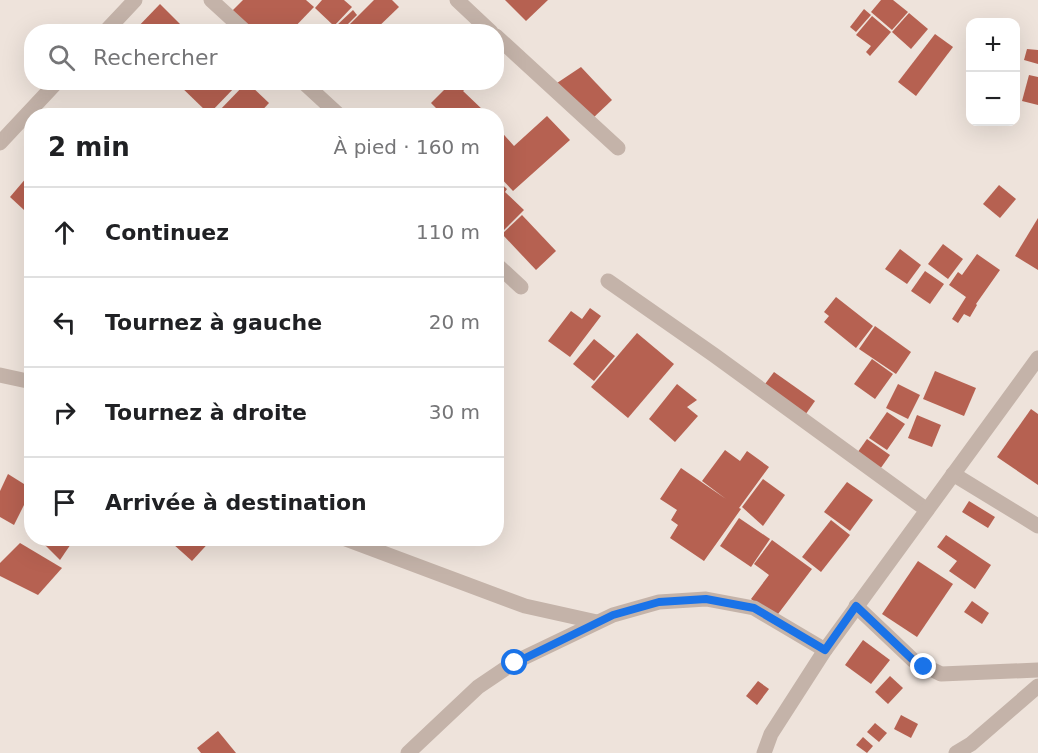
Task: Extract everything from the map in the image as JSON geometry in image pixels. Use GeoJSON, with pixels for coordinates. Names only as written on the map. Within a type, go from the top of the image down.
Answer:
{"type":"FeatureCollection","features":[{"type":"Feature","properties":{"kind":"street"},"geometry":{"type":"LineString","coordinates":[[112,24],[135,0]]}},
{"type":"Feature","properties":{"kind":"street"},"geometry":{"type":"LineString","coordinates":[[211,0],[237,24]]}},
{"type":"Feature","properties":{"kind":"street"},"geometry":{"type":"LineString","coordinates":[[457,0],[482,24]]}},
{"type":"Feature","properties":{"kind":"street"},"geometry":{"type":"LineString","coordinates":[[504,43],[618,148]]}},
{"type":"Feature","properties":{"kind":"street"},"geometry":{"type":"LineString","coordinates":[[33,108],[50,90]]}},
{"type":"Feature","properties":{"kind":"street"},"geometry":{"type":"LineString","coordinates":[[312,90],[331,108]]}},
{"type":"Feature","properties":{"kind":"street"},"geometry":{"type":"LineString","coordinates":[[0,143],[24,117]]}},
{"type":"Feature","properties":{"kind":"street"},"geometry":{"type":"LineString","coordinates":[[504,271],[521,287]]}},
{"type":"Feature","properties":{"kind":"street"},"geometry":{"type":"LineString","coordinates":[[608,281],[927,510]]}},
{"type":"Feature","properties":{"kind":"street"},"geometry":{"type":"LineString","coordinates":[[764,753],[771,734],[825,650],[1038,358]]}},
{"type":"Feature","properties":{"kind":"street"},"geometry":{"type":"LineString","coordinates":[[0,375],[24,380]]}},
{"type":"Feature","properties":{"kind":"street"},"geometry":{"type":"LineString","coordinates":[[953,474],[1038,526]]}},
{"type":"Feature","properties":{"kind":"street"},"geometry":{"type":"LineString","coordinates":[[364,546],[525,606],[597,622]]}},
{"type":"Feature","properties":{"kind":"street"},"geometry":{"type":"LineString","coordinates":[[408,753],[478,687],[515,663],[613,615],[659,602],[706,599],[754,608],[825,650]]}},
{"type":"Feature","properties":{"kind":"street"},"geometry":{"type":"LineString","coordinates":[[856,606],[913,660],[940,674],[1038,670]]}},
{"type":"Feature","properties":{"kind":"street"},"geometry":{"type":"LineString","coordinates":[[956,753],[971,744],[1038,686]]}},
{"type":"Feature","properties":{"kind":"building"},"geometry":{"type":"Polygon","coordinates":[[[243,0],[306,0],[314,7],[298,24],[243,24],[231,12],[243,0]]]}},
{"type":"Feature","properties":{"kind":"building"},"geometry":{"type":"Polygon","coordinates":[[[322,0],[344,0],[352,7],[336,24],[332,24],[315,8],[322,0]]]}},
{"type":"Feature","properties":{"kind":"building"},"geometry":{"type":"Polygon","coordinates":[[[374,0],[392,0],[399,7],[381,24],[350,24],[374,0]]]}},
{"type":"Feature","properties":{"kind":"building"},"geometry":{"type":"Polygon","coordinates":[[[505,0],[548,0],[526,21],[505,0]]]}},
{"type":"Feature","properties":{"kind":"building"},"geometry":{"type":"Polygon","coordinates":[[[881,0],[893,0],[908,12],[892,30],[871,12],[881,0]]]}},
{"type":"Feature","properties":{"kind":"building"},"geometry":{"type":"Polygon","coordinates":[[[160,4],[180,24],[141,24],[160,4]]]}},
{"type":"Feature","properties":{"kind":"building"},"geometry":{"type":"Polygon","coordinates":[[[864,9],[871,15],[856,32],[850,27],[864,9]]]}},
{"type":"Feature","properties":{"kind":"building"},"geometry":{"type":"Polygon","coordinates":[[[353,10],[357,15],[348,24],[338,24],[353,10]]]}},
{"type":"Feature","properties":{"kind":"building"},"geometry":{"type":"Polygon","coordinates":[[[909,13],[928,29],[911,49],[892,32],[909,13]]]}},
{"type":"Feature","properties":{"kind":"building"},"geometry":{"type":"Polygon","coordinates":[[[872,16],[891,32],[870,56],[866,52],[871,46],[856,35],[872,16]]]}},
{"type":"Feature","properties":{"kind":"building"},"geometry":{"type":"Polygon","coordinates":[[[935,34],[953,47],[916,96],[898,82],[935,34]]]}},
{"type":"Feature","properties":{"kind":"building"},"geometry":{"type":"Polygon","coordinates":[[[1027,49],[1038,50],[1038,64],[1024,60],[1027,49]]]}},
{"type":"Feature","properties":{"kind":"building"},"geometry":{"type":"Polygon","coordinates":[[[581,67],[612,100],[592,119],[554,85],[581,67]]]}},
{"type":"Feature","properties":{"kind":"building"},"geometry":{"type":"Polygon","coordinates":[[[1029,75],[1038,77],[1038,105],[1022,101],[1029,75]]]}},
{"type":"Feature","properties":{"kind":"building"},"geometry":{"type":"Polygon","coordinates":[[[184,90],[232,90],[215,108],[203,108],[184,90]]]}},
{"type":"Feature","properties":{"kind":"building"},"geometry":{"type":"Polygon","coordinates":[[[239,90],[255,90],[269,103],[264,108],[222,108],[239,90]]]}},
{"type":"Feature","properties":{"kind":"building"},"geometry":{"type":"Polygon","coordinates":[[[444,90],[464,90],[481,108],[436,108],[431,103],[444,90]]]}},
{"type":"Feature","properties":{"kind":"building"},"geometry":{"type":"Polygon","coordinates":[[[547,116],[570,140],[513,191],[504,181],[504,135],[514,146],[547,116]]]}},
{"type":"Feature","properties":{"kind":"building"},"geometry":{"type":"Polygon","coordinates":[[[24,181],[24,210],[10,197],[24,181]]]}},
{"type":"Feature","properties":{"kind":"building"},"geometry":{"type":"Polygon","coordinates":[[[999,185],[1016,199],[1000,218],[983,204],[999,185]]]}},
{"type":"Feature","properties":{"kind":"building"},"geometry":{"type":"Polygon","coordinates":[[[504,186],[507,189],[505,192],[524,210],[504,230],[504,186]]]}},
{"type":"Feature","properties":{"kind":"building"},"geometry":{"type":"Polygon","coordinates":[[[522,215],[556,251],[536,270],[504,236],[504,232],[522,215]]]}},
{"type":"Feature","properties":{"kind":"building"},"geometry":{"type":"Polygon","coordinates":[[[1038,218],[1038,270],[1015,256],[1038,218]]]}},
{"type":"Feature","properties":{"kind":"building"},"geometry":{"type":"Polygon","coordinates":[[[943,244],[963,259],[948,279],[928,264],[943,244]]]}},
{"type":"Feature","properties":{"kind":"building"},"geometry":{"type":"Polygon","coordinates":[[[900,249],[921,265],[907,284],[885,269],[900,249]]]}},
{"type":"Feature","properties":{"kind":"building"},"geometry":{"type":"Polygon","coordinates":[[[977,254],[1000,270],[976,304],[970,317],[964,314],[958,323],[952,319],[966,297],[949,285],[958,272],[962,275],[977,254]]]}},
{"type":"Feature","properties":{"kind":"building"},"geometry":{"type":"Polygon","coordinates":[[[925,271],[944,284],[930,304],[911,291],[925,271]]]}},
{"type":"Feature","properties":{"kind":"building"},"geometry":{"type":"Polygon","coordinates":[[[836,297],[873,326],[856,348],[824,322],[829,316],[824,312],[836,297]]]}},
{"type":"Feature","properties":{"kind":"building"},"geometry":{"type":"Polygon","coordinates":[[[590,308],[601,316],[570,357],[548,341],[571,311],[582,319],[590,308]]]}},
{"type":"Feature","properties":{"kind":"building"},"geometry":{"type":"Polygon","coordinates":[[[875,326],[911,352],[896,374],[859,349],[875,326]]]}},
{"type":"Feature","properties":{"kind":"building"},"geometry":{"type":"Polygon","coordinates":[[[637,333],[674,364],[628,418],[591,387],[637,333]]]}},
{"type":"Feature","properties":{"kind":"building"},"geometry":{"type":"Polygon","coordinates":[[[594,339],[615,356],[594,381],[573,364],[594,339]]]}},
{"type":"Feature","properties":{"kind":"building"},"geometry":{"type":"Polygon","coordinates":[[[872,359],[893,374],[875,399],[854,384],[872,359]]]}},
{"type":"Feature","properties":{"kind":"building"},"geometry":{"type":"Polygon","coordinates":[[[935,371],[976,388],[964,416],[923,399],[935,371]]]}},
{"type":"Feature","properties":{"kind":"building"},"geometry":{"type":"Polygon","coordinates":[[[774,372],[815,401],[803,418],[762,388],[774,372]]]}},
{"type":"Feature","properties":{"kind":"building"},"geometry":{"type":"Polygon","coordinates":[[[677,384],[697,400],[687,407],[698,416],[675,442],[649,419],[677,384]]]}},
{"type":"Feature","properties":{"kind":"building"},"geometry":{"type":"Polygon","coordinates":[[[898,384],[920,395],[908,419],[886,408],[898,384]]]}},
{"type":"Feature","properties":{"kind":"building"},"geometry":{"type":"Polygon","coordinates":[[[1031,409],[1038,414],[1038,485],[997,457],[1031,409]]]}},
{"type":"Feature","properties":{"kind":"building"},"geometry":{"type":"Polygon","coordinates":[[[887,412],[905,424],[887,450],[869,438],[887,412]]]}},
{"type":"Feature","properties":{"kind":"building"},"geometry":{"type":"Polygon","coordinates":[[[917,415],[941,425],[932,447],[908,438],[917,415]]]}},
{"type":"Feature","properties":{"kind":"building"},"geometry":{"type":"Polygon","coordinates":[[[867,439],[890,455],[878,472],[855,456],[867,439]]]}},
{"type":"Feature","properties":{"kind":"building"},"geometry":{"type":"Polygon","coordinates":[[[725,450],[740,461],[747,451],[769,467],[704,561],[670,538],[678,525],[671,520],[677,510],[660,499],[681,468],[726,499],[702,481],[725,450]]]}},
{"type":"Feature","properties":{"kind":"building"},"geometry":{"type":"Polygon","coordinates":[[[8,474],[24,484],[24,505],[14,525],[0,517],[0,491],[8,474]]]}},
{"type":"Feature","properties":{"kind":"building"},"geometry":{"type":"Polygon","coordinates":[[[763,479],[785,495],[763,526],[742,507],[763,479]]]}},
{"type":"Feature","properties":{"kind":"building"},"geometry":{"type":"Polygon","coordinates":[[[847,482],[873,500],[850,531],[824,512],[847,482]]]}},
{"type":"Feature","properties":{"kind":"building"},"geometry":{"type":"Polygon","coordinates":[[[969,501],[995,517],[988,528],[962,512],[969,501]]]}},
{"type":"Feature","properties":{"kind":"building"},"geometry":{"type":"Polygon","coordinates":[[[739,518],[770,539],[751,567],[720,546],[739,518]]]}},
{"type":"Feature","properties":{"kind":"building"},"geometry":{"type":"Polygon","coordinates":[[[831,520],[850,535],[821,572],[802,557],[831,520]]]}},
{"type":"Feature","properties":{"kind":"building"},"geometry":{"type":"Polygon","coordinates":[[[946,535],[991,565],[975,589],[949,571],[957,561],[937,547],[946,535]]]}},
{"type":"Feature","properties":{"kind":"building"},"geometry":{"type":"Polygon","coordinates":[[[772,540],[812,569],[775,618],[751,599],[769,575],[754,564],[772,540]]]}},
{"type":"Feature","properties":{"kind":"building"},"geometry":{"type":"Polygon","coordinates":[[[20,543],[62,568],[38,595],[0,576],[0,563],[20,543]]]}},
{"type":"Feature","properties":{"kind":"building"},"geometry":{"type":"Polygon","coordinates":[[[46,546],[70,546],[60,560],[46,546]]]}},
{"type":"Feature","properties":{"kind":"building"},"geometry":{"type":"Polygon","coordinates":[[[175,546],[206,546],[192,561],[175,546]]]}},
{"type":"Feature","properties":{"kind":"building"},"geometry":{"type":"Polygon","coordinates":[[[918,561],[953,584],[917,637],[882,614],[918,561]]]}},
{"type":"Feature","properties":{"kind":"building"},"geometry":{"type":"Polygon","coordinates":[[[972,601],[989,613],[982,624],[964,612],[972,601]]]}},
{"type":"Feature","properties":{"kind":"building"},"geometry":{"type":"Polygon","coordinates":[[[863,640],[890,660],[871,684],[845,665],[863,640]]]}},
{"type":"Feature","properties":{"kind":"building"},"geometry":{"type":"Polygon","coordinates":[[[890,676],[903,688],[888,704],[875,692],[890,676]]]}},
{"type":"Feature","properties":{"kind":"building"},"geometry":{"type":"Polygon","coordinates":[[[758,681],[769,689],[757,705],[746,696],[758,681]]]}},
{"type":"Feature","properties":{"kind":"building"},"geometry":{"type":"Polygon","coordinates":[[[901,715],[918,724],[911,738],[894,729],[901,715]]]}},
{"type":"Feature","properties":{"kind":"building"},"geometry":{"type":"Polygon","coordinates":[[[875,723],[887,733],[879,742],[867,732],[875,723]]]}},
{"type":"Feature","properties":{"kind":"building"},"geometry":{"type":"Polygon","coordinates":[[[218,731],[236,753],[201,753],[197,748],[218,731]]]}},
{"type":"Feature","properties":{"kind":"building"},"geometry":{"type":"Polygon","coordinates":[[[863,737],[873,746],[867,753],[856,745],[863,737]]]}},
{"type":"Feature","properties":{"kind":"route"},"geometry":{"type":"LineString","coordinates":[[515,663],[613,615],[659,602],[706,599],[754,608],[825,650],[856,606],[913,660],[924,667]]}}]}
